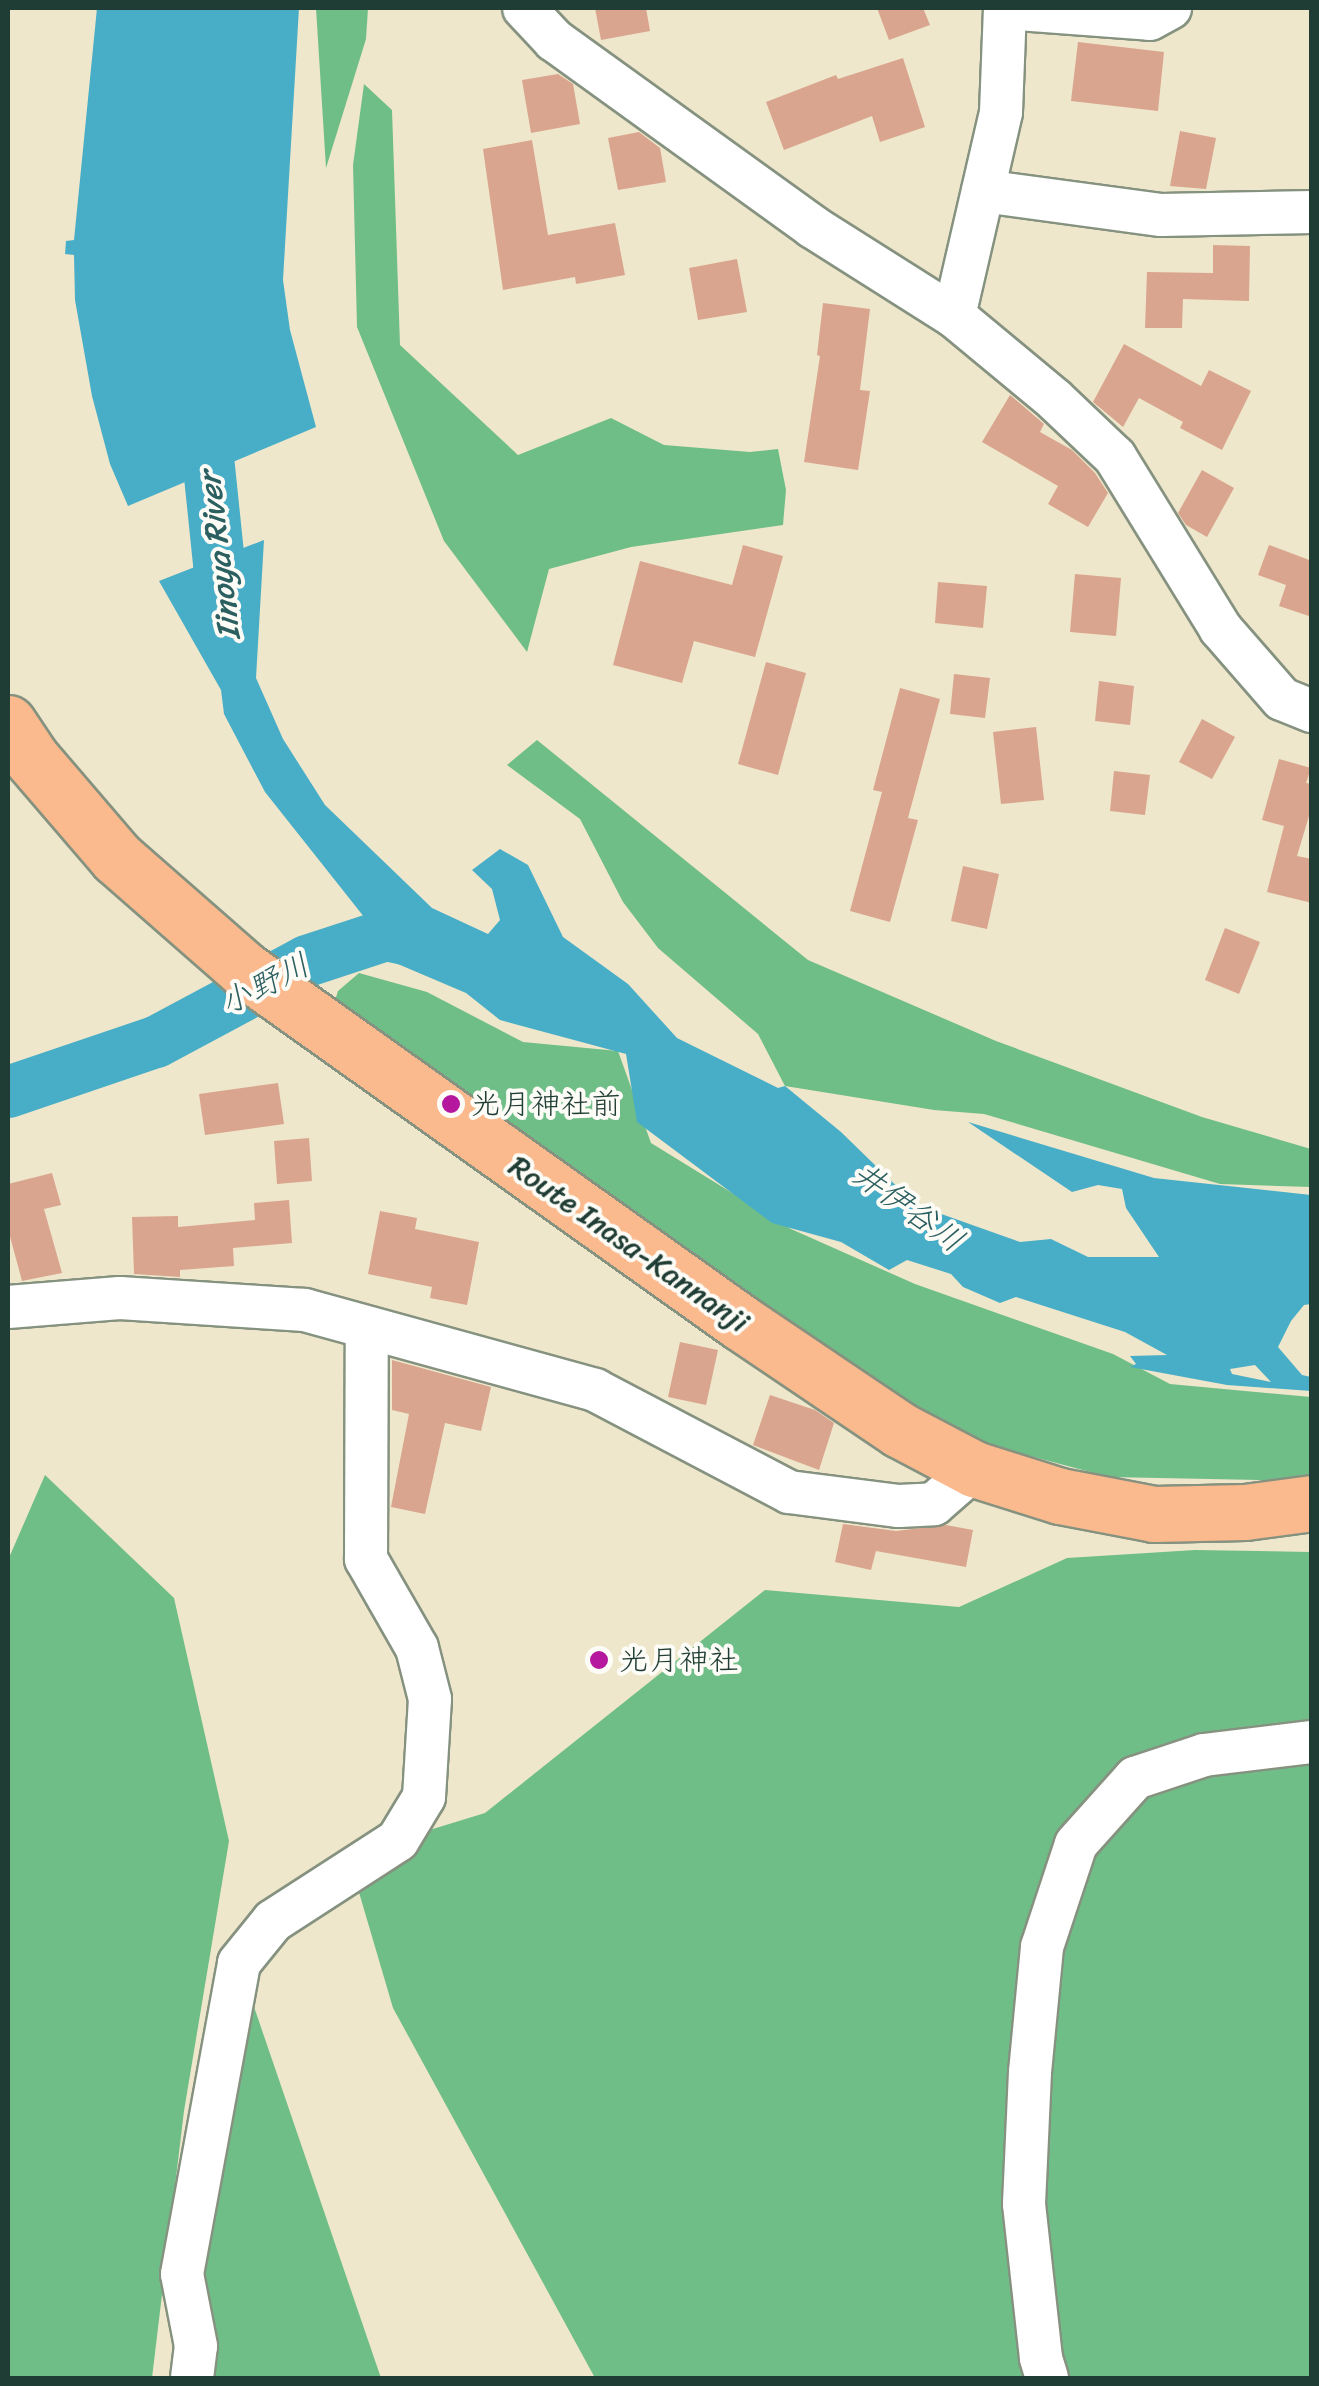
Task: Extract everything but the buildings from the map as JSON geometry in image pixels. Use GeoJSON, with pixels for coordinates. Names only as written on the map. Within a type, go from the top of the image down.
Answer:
{"type":"FeatureCollection","features":[{"type":"Feature","properties":{"kind":"main road","name":"Route Inasa-Kannanji"},"geometry":{"type":"LineString","coordinates":[[8,723],[32,760],[117,858],[245,970],[740,1322],[900,1430],[974,1469],[1060,1496],[1154,1514],[1244,1512],[1312,1503]]}},
{"type":"Feature","properties":{"kind":"street"},"geometry":{"type":"LineString","coordinates":[[524,8],[554,40],[812,227],[954,316],[1055,400],[1115,457],[1220,628],[1282,699],[1312,712]]}},
{"type":"Feature","properties":{"kind":"street"},"geometry":{"type":"LineString","coordinates":[[954,316],[1001,112],[1004,8],[1150,19],[1170,8]]}},
{"type":"Feature","properties":{"kind":"street"},"geometry":{"type":"LineString","coordinates":[[983,191],[1161,214],[1312,212]]}},
{"type":"Feature","properties":{"kind":"street"},"geometry":{"type":"LineString","coordinates":[[8,1307],[120,1298],[304,1310],[595,1390],[789,1492],[900,1506],[934,1504],[974,1469]]}},
{"type":"Feature","properties":{"kind":"street"},"geometry":{"type":"LineString","coordinates":[[192,2378],[196,2346],[182,2274],[239,1963],[273,1922],[398,1840],[424,1797],[430,1698],[416,1648],[366,1559],[367,1329]]}},
{"type":"Feature","properties":{"kind":"street"},"geometry":{"type":"LineString","coordinates":[[1047,2378],[1041,2358],[1024,2204],[1030,2072],[1042,1947],[1076,1844],[1135,1778],[1204,1755],[1312,1742]]}},
{"type":"Feature","properties":{"kind":"green space"},"geometry":{"type":"Polygon","coordinates":[[[316,8],[368,8],[366,39],[326,168],[316,8]]]}},
{"type":"Feature","properties":{"kind":"green space"},"geometry":{"type":"Polygon","coordinates":[[[364,84],[392,110],[400,345],[518,455],[611,418],[664,445],[750,452],[778,449],[786,490],[783,525],[631,547],[549,569],[527,652],[444,541],[357,327],[353,165],[364,84]]]}},
{"type":"Feature","properties":{"kind":"green space"},"geometry":{"type":"Polygon","coordinates":[[[537,740],[808,960],[996,1041],[1202,1117],[1311,1149],[1311,1187],[1220,1184],[984,1114],[934,1110],[785,1086],[758,1034],[658,948],[623,902],[580,819],[507,765],[537,740]]]}},
{"type":"Feature","properties":{"kind":"green space"},"geometry":{"type":"Polygon","coordinates":[[[359,973],[427,992],[523,1042],[618,1051],[651,1143],[791,1229],[915,1284],[1113,1354],[1170,1384],[1311,1397],[1311,1481],[1109,1477],[948,1434],[333,1007],[338,991],[359,973]]]}},
{"type":"Feature","properties":{"kind":"green space"},"geometry":{"type":"Polygon","coordinates":[[[45,1475],[174,1598],[229,1841],[184,2111],[152,2378],[8,2378],[8,1560],[45,1475]]]}},
{"type":"Feature","properties":{"kind":"green space"},"geometry":{"type":"Polygon","coordinates":[[[1195,1550],[1311,1552],[1311,2378],[595,2378],[393,2008],[348,1855],[485,1813],[765,1590],[959,1607],[1067,1558],[1195,1550]]]}},
{"type":"Feature","properties":{"kind":"green space"},"geometry":{"type":"Polygon","coordinates":[[[239,1963],[381,2378],[199,2378],[196,2346],[239,1963]]]}},
{"type":"Feature","properties":{"kind":"water"},"geometry":{"type":"Polygon","coordinates":[[[97,8],[299,8],[283,280],[290,330],[316,427],[128,506],[110,464],[92,396],[75,300],[74,255],[65,254],[66,241],[74,240],[97,8]]]}},
{"type":"Feature","properties":{"kind":"water","name":"井伊谷川"},"geometry":{"type":"Polygon","coordinates":[[[264,540],[256,678],[283,739],[325,805],[432,908],[488,934],[500,920],[492,889],[472,870],[500,849],[528,865],[563,937],[628,984],[677,1038],[778,1088],[785,1086],[841,1132],[916,1205],[1020,1242],[1051,1239],[1088,1257],[1159,1257],[1126,1208],[1122,1189],[1098,1185],[1072,1192],[968,1122],[1154,1178],[1311,1195],[1311,1304],[1304,1305],[1291,1321],[1278,1347],[1302,1375],[1311,1377],[1311,1391],[1227,1385],[1130,1367],[1136,1364],[1130,1356],[1167,1355],[1125,1332],[1016,1297],[1000,1303],[963,1287],[951,1274],[907,1260],[889,1270],[841,1242],[772,1223],[637,1122],[626,1054],[500,1020],[466,993],[372,953],[372,927],[265,792],[224,714],[221,690],[159,581],[264,540]],[[1255,1365],[1230,1369],[1232,1374],[1271,1382],[1255,1365]]]}},
{"type":"Feature","properties":{"kind":"waterway","name":"Iinoya River"},"geometry":{"type":"LineString","coordinates":[[202,399],[226,630]]}},
{"type":"Feature","properties":{"kind":"waterway","name":"小野川"},"geometry":{"type":"LineString","coordinates":[[8,1092],[156,1042],[307,961],[386,935],[442,947]]}},
{"type":"Feature","properties":{"kind":"place","name":"光月神社前"},"geometry":{"type":"Point","coordinates":[451,1104]}},
{"type":"Feature","properties":{"kind":"place","name":"光月神社"},"geometry":{"type":"Point","coordinates":[599,1660]}}]}
